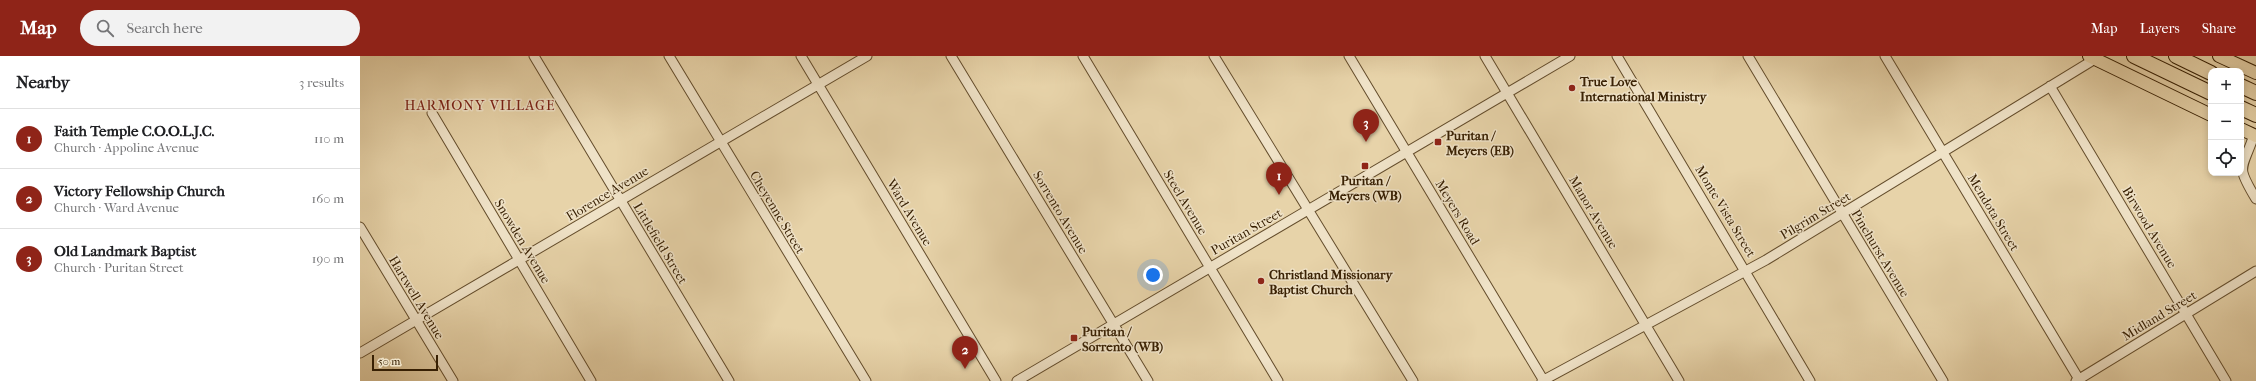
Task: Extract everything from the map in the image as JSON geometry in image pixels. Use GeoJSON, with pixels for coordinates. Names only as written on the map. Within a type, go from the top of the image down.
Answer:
{"type":"FeatureCollection","features":[{"type":"Feature","properties":{"kind":"highway"},"geometry":{"type":"LineString","coordinates":[[2134,56],[2208,92]]}},
{"type":"Feature","properties":{"kind":"highway"},"geometry":{"type":"LineString","coordinates":[[2176,56],[2208,72]]}},
{"type":"Feature","properties":{"kind":"highway"},"geometry":{"type":"LineString","coordinates":[[2244,87],[2256,93]]}},
{"type":"Feature","properties":{"kind":"highway"},"geometry":{"type":"LineString","coordinates":[[2244,109],[2256,115]]}},
{"type":"Feature","properties":{"kind":"main road"},"geometry":{"type":"LineString","coordinates":[[2219,56],[2256,73]]}},
{"type":"Feature","properties":{"kind":"main road"},"geometry":{"type":"LineString","coordinates":[[2092,58],[2208,114]]}},
{"type":"Feature","properties":{"kind":"main road"},"geometry":{"type":"LineString","coordinates":[[2244,130],[2255,135]]}},
{"type":"Feature","properties":{"kind":"street","name":"Littlefield Street"},"geometry":{"type":"LineString","coordinates":[[534,56],[729,381]]}},
{"type":"Feature","properties":{"kind":"street","name":"Cheyenne Street"},"geometry":{"type":"LineString","coordinates":[[669,56],[866,381]]}},
{"type":"Feature","properties":{"kind":"street","name":"Ward Avenue"},"geometry":{"type":"LineString","coordinates":[[801,56],[996,381]]}},
{"type":"Feature","properties":{"kind":"street","name":"Florence Avenue"},"geometry":{"type":"LineString","coordinates":[[360,353],[867,56]]}},
{"type":"Feature","properties":{"kind":"street","name":"Sorrento Avenue"},"geometry":{"type":"LineString","coordinates":[[951,56],[1115,324],[1148,381]]}},
{"type":"Feature","properties":{"kind":"street","name":"Steel Avenue"},"geometry":{"type":"LineString","coordinates":[[1084,56],[1278,381]]}},
{"type":"Feature","properties":{"kind":"street"},"geometry":{"type":"LineString","coordinates":[[1214,56],[1413,381]]}},
{"type":"Feature","properties":{"kind":"street","name":"Meyers Road"},"geometry":{"type":"LineString","coordinates":[[1349,56],[1543,381]]}},
{"type":"Feature","properties":{"kind":"street","name":"Manor Avenue"},"geometry":{"type":"LineString","coordinates":[[1485,56],[1680,381]]}},
{"type":"Feature","properties":{"kind":"street","name":"Puritan Street"},"geometry":{"type":"LineString","coordinates":[[1017,381],[1570,56]]}},
{"type":"Feature","properties":{"kind":"street","name":"Monte Vista Street"},"geometry":{"type":"LineString","coordinates":[[1617,56],[1747,271],[1810,381]]}},
{"type":"Feature","properties":{"kind":"street","name":"Pinehurst Avenue"},"geometry":{"type":"LineString","coordinates":[[1748,56],[1943,381]]}},
{"type":"Feature","properties":{"kind":"street","name":"Mendota Street"},"geometry":{"type":"LineString","coordinates":[[1885,56],[2078,380]]}},
{"type":"Feature","properties":{"kind":"street","name":"Pilgrim Street"},"geometry":{"type":"LineString","coordinates":[[1543,381],[1747,271],[1843,214],[2050,86],[2092,58]]}},
{"type":"Feature","properties":{"kind":"street","name":"Birwood Avenue"},"geometry":{"type":"LineString","coordinates":[[2050,86],[2226,381]]}},
{"type":"Feature","properties":{"kind":"street","name":"Snowden Avenue"},"geometry":{"type":"LineString","coordinates":[[432,113],[592,381]]}},
{"type":"Feature","properties":{"kind":"street"},"geometry":{"type":"LineString","coordinates":[[2255,135],[2242,171],[2243,178],[2256,199]]}},
{"type":"Feature","properties":{"kind":"street","name":"Hartwell Avenue"},"geometry":{"type":"LineString","coordinates":[[360,227],[453,381]]}},
{"type":"Feature","properties":{"kind":"street","name":"Midland Street"},"geometry":{"type":"LineString","coordinates":[[2078,380],[2256,271]]}},
{"type":"Feature","properties":{"kind":"place","name":"True Love International Ministry"},"geometry":{"type":"Point","coordinates":[1572,88]}},
{"type":"Feature","properties":{"kind":"place","name":"Old Landmark Baptist"},"geometry":{"type":"Point","coordinates":[1366,142]}},
{"type":"Feature","properties":{"kind":"place","name":"Puritan / Meyers (EB)"},"geometry":{"type":"Point","coordinates":[1438,142]}},
{"type":"Feature","properties":{"kind":"place","name":"Puritan / Meyers (WB)"},"geometry":{"type":"Point","coordinates":[1365,166]}},
{"type":"Feature","properties":{"kind":"place","name":"Faith Temple C.O.O.L.J.C."},"geometry":{"type":"Point","coordinates":[1279,195]}},
{"type":"Feature","properties":{"kind":"place","name":"Christland Missionary Baptist Church"},"geometry":{"type":"Point","coordinates":[1261,281]}},
{"type":"Feature","properties":{"kind":"place","name":"Puritan / Sorrento (WB)"},"geometry":{"type":"Point","coordinates":[1074,338]}},
{"type":"Feature","properties":{"kind":"place","name":"Victory Fellowship Church"},"geometry":{"type":"Point","coordinates":[965,369]}},
{"type":"Feature","properties":{"kind":"district","name":"HARMONY VILLAGE"},"geometry":{"type":"Point","coordinates":[480,105]}}]}
